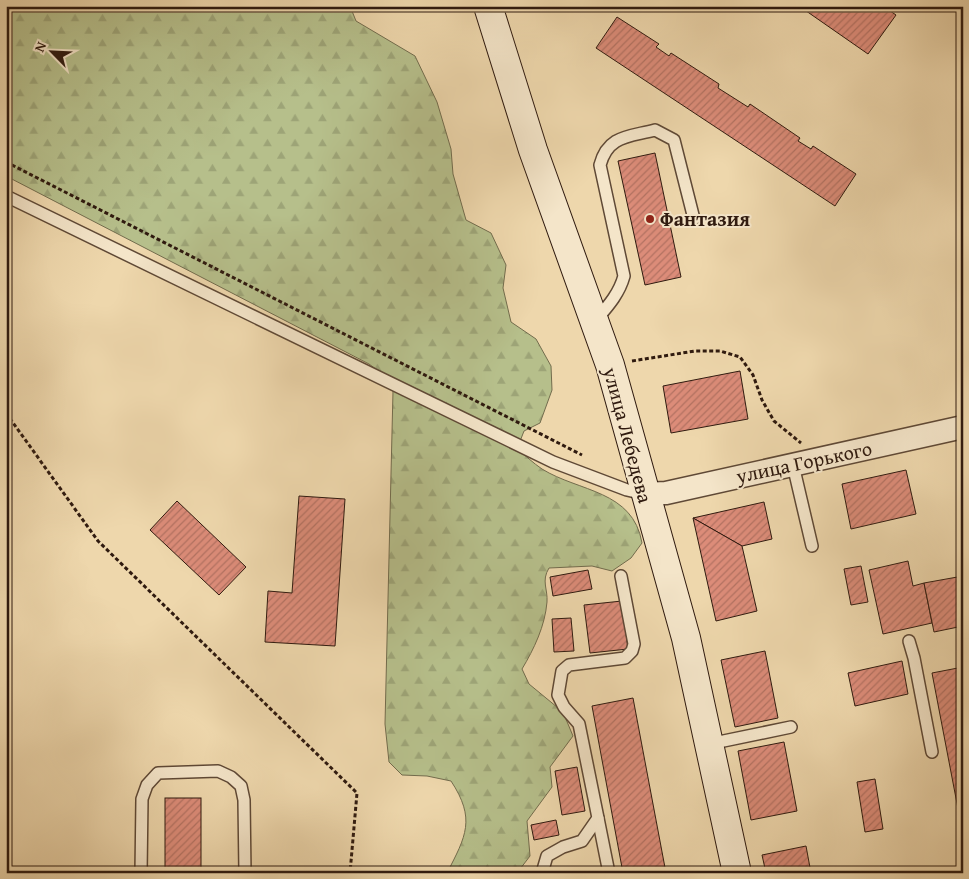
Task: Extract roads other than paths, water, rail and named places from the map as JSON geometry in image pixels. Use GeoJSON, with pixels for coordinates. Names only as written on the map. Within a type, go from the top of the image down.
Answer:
{"type":"FeatureCollection","features":[{"type":"Feature","properties":{"kind":"street","name":"улица Лебедева"},"geometry":{"type":"LineString","coordinates":[[488,6],[533,150],[610,365],[644,494],[686,638],[737,873]]}},
{"type":"Feature","properties":{"kind":"street","name":"улица Горького"},"geometry":{"type":"LineString","coordinates":[[644,494],[666,493],[963,427]]}},
{"type":"Feature","properties":{"kind":"lane"},"geometry":{"type":"LineString","coordinates":[[594,322],[614,299],[621,288],[624,276],[600,165],[604,152],[614,141],[655,130],[674,140],[694,219]]}},
{"type":"Feature","properties":{"kind":"lane"},"geometry":{"type":"LineString","coordinates":[[6,196],[553,462],[626,490],[644,494]]}},
{"type":"Feature","properties":{"kind":"lane"},"geometry":{"type":"LineString","coordinates":[[793,465],[812,546]]}},
{"type":"Feature","properties":{"kind":"lane"},"geometry":{"type":"LineString","coordinates":[[609,873],[579,724],[564,707],[558,694],[562,671],[569,665],[625,658],[632,651],[634,644],[621,576]]}},
{"type":"Feature","properties":{"kind":"lane"},"geometry":{"type":"LineString","coordinates":[[909,642],[932,752]]}},
{"type":"Feature","properties":{"kind":"lane"},"geometry":{"type":"LineString","coordinates":[[709,744],[791,726]]}},
{"type":"Feature","properties":{"kind":"lane"},"geometry":{"type":"LineString","coordinates":[[142,873],[142,799],[147,784],[158,773],[218,771],[231,777],[241,786],[244,800],[245,873]]}},
{"type":"Feature","properties":{"kind":"lane"},"geometry":{"type":"LineString","coordinates":[[542,873],[547,856],[563,847],[582,840],[598,818]]}},
{"type":"Feature","properties":{"kind":"place","name":"Фантазия"},"geometry":{"type":"Point","coordinates":[650,219]}}]}
